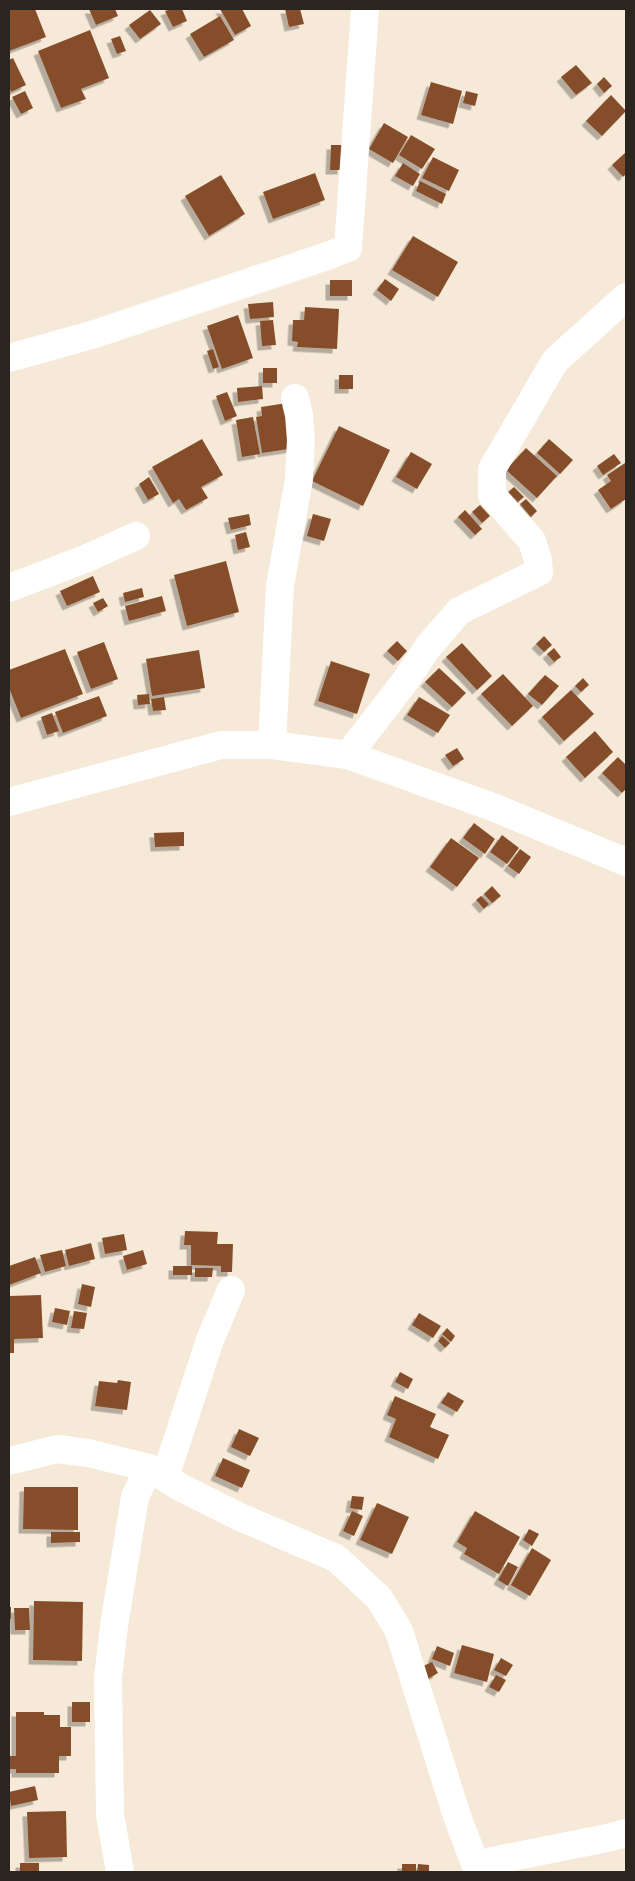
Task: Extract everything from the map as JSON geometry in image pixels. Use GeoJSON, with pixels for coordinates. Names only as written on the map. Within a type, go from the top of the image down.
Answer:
{"type":"FeatureCollection","features":[{"type":"Feature","properties":{"kind":"street"},"geometry":{"type":"LineString","coordinates":[[9,358],[95,334],[321,259],[348,248],[365,9]]}},
{"type":"Feature","properties":{"kind":"street"},"geometry":{"type":"LineString","coordinates":[[348,755],[403,684],[428,647],[460,610],[539,572],[538,560],[532,540],[492,495],[492,469],[555,361],[626,297]]}},
{"type":"Feature","properties":{"kind":"street"},"geometry":{"type":"LineString","coordinates":[[272,745],[280,586],[299,479],[302,440],[295,398]]}},
{"type":"Feature","properties":{"kind":"street"},"geometry":{"type":"LineString","coordinates":[[9,588],[85,559],[136,536]]}},
{"type":"Feature","properties":{"kind":"street"},"geometry":{"type":"LineString","coordinates":[[9,802],[221,745],[272,745],[348,755],[490,806],[626,862]]}},
{"type":"Feature","properties":{"kind":"street"},"geometry":{"type":"LineString","coordinates":[[120,1872],[110,1814],[108,1678],[134,1497],[157,1473],[231,1290]]}},
{"type":"Feature","properties":{"kind":"street"},"geometry":{"type":"LineString","coordinates":[[9,1461],[57,1449],[88,1453],[157,1473],[240,1517],[336,1558],[379,1598],[400,1631],[453,1804],[478,1872]]}},
{"type":"Feature","properties":{"kind":"street"},"geometry":{"type":"LineString","coordinates":[[482,1872],[492,1861],[612,1838],[626,1833]]}},
{"type":"Feature","properties":{"kind":"building"},"geometry":{"type":"Polygon","coordinates":[[[9,9],[35,9],[46,37],[9,51],[9,9]]]}},
{"type":"Feature","properties":{"kind":"building"},"geometry":{"type":"Polygon","coordinates":[[[89,9],[115,9],[118,16],[96,25],[89,9]]]}},
{"type":"Feature","properties":{"kind":"building"},"geometry":{"type":"Polygon","coordinates":[[[182,9],[187,21],[173,27],[165,11],[182,9]]]}},
{"type":"Feature","properties":{"kind":"building"},"geometry":{"type":"Polygon","coordinates":[[[220,9],[242,9],[251,26],[235,35],[220,9]]]}},
{"type":"Feature","properties":{"kind":"building"},"geometry":{"type":"Polygon","coordinates":[[[285,9],[300,9],[304,24],[289,27],[285,9]]]}},
{"type":"Feature","properties":{"kind":"building"},"geometry":{"type":"Polygon","coordinates":[[[150,10],[161,24],[140,39],[129,25],[150,10]]]}},
{"type":"Feature","properties":{"kind":"building"},"geometry":{"type":"Polygon","coordinates":[[[220,16],[234,40],[204,57],[190,34],[220,16]]]}},
{"type":"Feature","properties":{"kind":"building"},"geometry":{"type":"Polygon","coordinates":[[[90,30],[109,78],[81,89],[86,99],[61,108],[38,51],[90,30]]]}},
{"type":"Feature","properties":{"kind":"building"},"geometry":{"type":"Polygon","coordinates":[[[120,36],[126,51],[117,54],[111,39],[120,36]]]}},
{"type":"Feature","properties":{"kind":"building"},"geometry":{"type":"Polygon","coordinates":[[[13,58],[26,85],[11,92],[9,86],[9,60],[13,58]]]}},
{"type":"Feature","properties":{"kind":"building"},"geometry":{"type":"Polygon","coordinates":[[[576,65],[592,83],[576,95],[561,77],[576,65]]]}},
{"type":"Feature","properties":{"kind":"building"},"geometry":{"type":"Polygon","coordinates":[[[604,77],[612,86],[604,93],[597,84],[604,77]]]}},
{"type":"Feature","properties":{"kind":"building"},"geometry":{"type":"Polygon","coordinates":[[[431,82],[462,91],[453,124],[421,115],[431,82]]]}},
{"type":"Feature","properties":{"kind":"building"},"geometry":{"type":"Polygon","coordinates":[[[25,91],[33,108],[21,114],[12,97],[25,91]]]}},
{"type":"Feature","properties":{"kind":"building"},"geometry":{"type":"Polygon","coordinates":[[[466,91],[478,94],[475,106],[463,103],[466,91]]]}},
{"type":"Feature","properties":{"kind":"building"},"geometry":{"type":"Polygon","coordinates":[[[611,95],[626,111],[602,136],[586,121],[611,95]]]}},
{"type":"Feature","properties":{"kind":"building"},"geometry":{"type":"Polygon","coordinates":[[[384,123],[408,137],[393,163],[369,149],[384,123]]]}},
{"type":"Feature","properties":{"kind":"building"},"geometry":{"type":"Polygon","coordinates":[[[411,135],[435,149],[422,169],[399,155],[411,135]]]}},
{"type":"Feature","properties":{"kind":"building"},"geometry":{"type":"Polygon","coordinates":[[[331,145],[342,145],[342,170],[330,170],[331,145]]]}},
{"type":"Feature","properties":{"kind":"building"},"geometry":{"type":"Polygon","coordinates":[[[626,152],[626,174],[623,177],[612,165],[626,152]]]}},
{"type":"Feature","properties":{"kind":"building"},"geometry":{"type":"Polygon","coordinates":[[[433,157],[459,170],[449,191],[422,178],[433,157]]]}},
{"type":"Feature","properties":{"kind":"building"},"geometry":{"type":"Polygon","coordinates":[[[403,163],[420,174],[413,186],[395,176],[403,163]]]}},
{"type":"Feature","properties":{"kind":"building"},"geometry":{"type":"Polygon","coordinates":[[[315,173],[325,200],[273,219],[263,192],[315,173]]]}},
{"type":"Feature","properties":{"kind":"building"},"geometry":{"type":"Polygon","coordinates":[[[221,175],[245,214],[209,236],[185,196],[221,175]]]}},
{"type":"Feature","properties":{"kind":"building"},"geometry":{"type":"Polygon","coordinates":[[[420,181],[446,194],[442,204],[416,191],[420,181]]]}},
{"type":"Feature","properties":{"kind":"building"},"geometry":{"type":"Polygon","coordinates":[[[413,236],[458,262],[438,297],[392,270],[413,236]]]}},
{"type":"Feature","properties":{"kind":"building"},"geometry":{"type":"Polygon","coordinates":[[[385,279],[399,289],[391,301],[377,290],[385,279]]]}},
{"type":"Feature","properties":{"kind":"building"},"geometry":{"type":"Polygon","coordinates":[[[330,280],[352,280],[352,296],[330,296],[330,280]]]}},
{"type":"Feature","properties":{"kind":"building"},"geometry":{"type":"Polygon","coordinates":[[[273,302],[274,317],[250,319],[248,304],[273,302]]]}},
{"type":"Feature","properties":{"kind":"building"},"geometry":{"type":"Polygon","coordinates":[[[305,307],[339,309],[337,349],[297,347],[298,342],[292,341],[293,320],[304,320],[305,307]]]}},
{"type":"Feature","properties":{"kind":"building"},"geometry":{"type":"Polygon","coordinates":[[[238,315],[253,358],[222,369],[207,326],[238,315]]]}},
{"type":"Feature","properties":{"kind":"building"},"geometry":{"type":"Polygon","coordinates":[[[273,320],[276,345],[262,346],[260,321],[273,320]]]}},
{"type":"Feature","properties":{"kind":"building"},"geometry":{"type":"Polygon","coordinates":[[[213,349],[219,367],[213,369],[207,351],[213,349]]]}},
{"type":"Feature","properties":{"kind":"building"},"geometry":{"type":"Polygon","coordinates":[[[263,368],[277,368],[277,383],[263,383],[263,368]]]}},
{"type":"Feature","properties":{"kind":"building"},"geometry":{"type":"Polygon","coordinates":[[[339,375],[353,375],[353,389],[339,389],[339,375]]]}},
{"type":"Feature","properties":{"kind":"building"},"geometry":{"type":"Polygon","coordinates":[[[262,386],[263,399],[238,402],[237,388],[262,386]]]}},
{"type":"Feature","properties":{"kind":"building"},"geometry":{"type":"Polygon","coordinates":[[[227,392],[237,416],[225,421],[216,396],[227,392]]]}},
{"type":"Feature","properties":{"kind":"building"},"geometry":{"type":"Polygon","coordinates":[[[287,403],[295,448],[262,453],[256,417],[262,416],[261,407],[287,403]]]}},
{"type":"Feature","properties":{"kind":"building"},"geometry":{"type":"Polygon","coordinates":[[[253,417],[260,454],[242,457],[236,420],[253,417]]]}},
{"type":"Feature","properties":{"kind":"building"},"geometry":{"type":"Polygon","coordinates":[[[339,426],[390,450],[363,506],[312,481],[339,426]]]}},
{"type":"Feature","properties":{"kind":"building"},"geometry":{"type":"Polygon","coordinates":[[[202,439],[223,475],[201,487],[208,498],[186,510],[179,499],[173,503],[152,467],[202,439]]]}},
{"type":"Feature","properties":{"kind":"building"},"geometry":{"type":"Polygon","coordinates":[[[549,439],[573,460],[560,474],[537,453],[549,439]]]}},
{"type":"Feature","properties":{"kind":"building"},"geometry":{"type":"Polygon","coordinates":[[[526,448],[557,476],[537,498],[506,470],[526,448]]]}},
{"type":"Feature","properties":{"kind":"building"},"geometry":{"type":"Polygon","coordinates":[[[411,452],[432,464],[417,489],[396,477],[411,452]]]}},
{"type":"Feature","properties":{"kind":"building"},"geometry":{"type":"Polygon","coordinates":[[[614,454],[621,463],[603,475],[597,466],[614,454]]]}},
{"type":"Feature","properties":{"kind":"building"},"geometry":{"type":"Polygon","coordinates":[[[625,463],[626,499],[611,509],[598,490],[611,481],[607,475],[625,463]]]}},
{"type":"Feature","properties":{"kind":"building"},"geometry":{"type":"Polygon","coordinates":[[[149,477],[159,494],[148,500],[139,484],[149,477]]]}},
{"type":"Feature","properties":{"kind":"building"},"geometry":{"type":"Polygon","coordinates":[[[514,487],[524,497],[518,502],[508,492],[514,487]]]}},
{"type":"Feature","properties":{"kind":"building"},"geometry":{"type":"Polygon","coordinates":[[[526,499],[537,511],[531,517],[520,504],[526,499]]]}},
{"type":"Feature","properties":{"kind":"building"},"geometry":{"type":"Polygon","coordinates":[[[480,505],[490,516],[482,523],[472,512],[480,505]]]}},
{"type":"Feature","properties":{"kind":"building"},"geometry":{"type":"Polygon","coordinates":[[[465,510],[482,529],[475,535],[458,517],[465,510]]]}},
{"type":"Feature","properties":{"kind":"building"},"geometry":{"type":"Polygon","coordinates":[[[249,514],[251,525],[231,530],[228,518],[249,514]]]}},
{"type":"Feature","properties":{"kind":"building"},"geometry":{"type":"Polygon","coordinates":[[[313,514],[331,519],[324,541],[307,536],[313,514]]]}},
{"type":"Feature","properties":{"kind":"building"},"geometry":{"type":"Polygon","coordinates":[[[246,532],[250,547],[238,550],[235,535],[246,532]]]}},
{"type":"Feature","properties":{"kind":"building"},"geometry":{"type":"Polygon","coordinates":[[[226,561],[239,612],[187,626],[174,575],[226,561]]]}},
{"type":"Feature","properties":{"kind":"building"},"geometry":{"type":"Polygon","coordinates":[[[93,576],[100,592],[67,606],[60,591],[93,576]]]}},
{"type":"Feature","properties":{"kind":"building"},"geometry":{"type":"Polygon","coordinates":[[[142,588],[144,597],[125,602],[123,593],[142,588]]]}},
{"type":"Feature","properties":{"kind":"building"},"geometry":{"type":"Polygon","coordinates":[[[162,596],[166,611],[129,621],[125,606],[162,596]]]}},
{"type":"Feature","properties":{"kind":"building"},"geometry":{"type":"Polygon","coordinates":[[[103,598],[108,606],[98,612],[93,603],[103,598]]]}},
{"type":"Feature","properties":{"kind":"building"},"geometry":{"type":"Polygon","coordinates":[[[544,636],[552,645],[544,652],[536,644],[544,636]]]}},
{"type":"Feature","properties":{"kind":"building"},"geometry":{"type":"Polygon","coordinates":[[[397,641],[407,651],[398,661],[387,651],[397,641]]]}},
{"type":"Feature","properties":{"kind":"building"},"geometry":{"type":"Polygon","coordinates":[[[104,642],[118,679],[91,689],[77,652],[104,642]]]}},
{"type":"Feature","properties":{"kind":"building"},"geometry":{"type":"Polygon","coordinates":[[[462,643],[492,676],[477,690],[446,657],[462,643]]]}},
{"type":"Feature","properties":{"kind":"building"},"geometry":{"type":"Polygon","coordinates":[[[554,648],[561,657],[554,662],[547,654],[554,648]]]}},
{"type":"Feature","properties":{"kind":"building"},"geometry":{"type":"Polygon","coordinates":[[[65,649],[83,694],[21,718],[9,688],[9,670],[65,649]]]}},
{"type":"Feature","properties":{"kind":"building"},"geometry":{"type":"Polygon","coordinates":[[[199,650],[205,688],[152,696],[146,659],[199,650]]]}},
{"type":"Feature","properties":{"kind":"building"},"geometry":{"type":"Polygon","coordinates":[[[331,661],[370,674],[357,714],[318,701],[331,661]]]}},
{"type":"Feature","properties":{"kind":"building"},"geometry":{"type":"Polygon","coordinates":[[[439,668],[466,693],[452,707],[425,682],[439,668]]]}},
{"type":"Feature","properties":{"kind":"building"},"geometry":{"type":"Polygon","coordinates":[[[503,674],[533,706],[512,726],[481,694],[503,674]]]}},
{"type":"Feature","properties":{"kind":"building"},"geometry":{"type":"Polygon","coordinates":[[[545,675],[559,686],[542,705],[528,694],[545,675]]]}},
{"type":"Feature","properties":{"kind":"building"},"geometry":{"type":"Polygon","coordinates":[[[583,678],[589,685],[581,692],[575,686],[583,678]]]}},
{"type":"Feature","properties":{"kind":"building"},"geometry":{"type":"Polygon","coordinates":[[[571,690],[594,714],[564,741],[542,717],[571,690]]]}},
{"type":"Feature","properties":{"kind":"building"},"geometry":{"type":"Polygon","coordinates":[[[149,694],[150,704],[138,705],[137,695],[149,694]]]}},
{"type":"Feature","properties":{"kind":"building"},"geometry":{"type":"Polygon","coordinates":[[[99,696],[107,716],[63,733],[55,712],[99,696]]]}},
{"type":"Feature","properties":{"kind":"building"},"geometry":{"type":"Polygon","coordinates":[[[164,697],[166,710],[153,711],[151,699],[164,697]]]}},
{"type":"Feature","properties":{"kind":"building"},"geometry":{"type":"Polygon","coordinates":[[[419,697],[450,715],[438,733],[407,715],[419,697]]]}},
{"type":"Feature","properties":{"kind":"building"},"geometry":{"type":"Polygon","coordinates":[[[52,713],[59,731],[47,735],[41,717],[52,713]]]}},
{"type":"Feature","properties":{"kind":"building"},"geometry":{"type":"Polygon","coordinates":[[[595,731],[613,752],[585,778],[566,757],[595,731]]]}},
{"type":"Feature","properties":{"kind":"building"},"geometry":{"type":"Polygon","coordinates":[[[457,748],[464,759],[453,766],[445,755],[457,748]]]}},
{"type":"Feature","properties":{"kind":"building"},"geometry":{"type":"Polygon","coordinates":[[[618,757],[626,765],[626,789],[622,793],[602,773],[618,757]]]}},
{"type":"Feature","properties":{"kind":"building"},"geometry":{"type":"Polygon","coordinates":[[[474,823],[495,839],[485,854],[463,838],[474,823]]]}},
{"type":"Feature","properties":{"kind":"building"},"geometry":{"type":"Polygon","coordinates":[[[184,832],[184,846],[155,847],[154,833],[184,832]]]}},
{"type":"Feature","properties":{"kind":"building"},"geometry":{"type":"Polygon","coordinates":[[[502,835],[519,848],[507,864],[490,852],[502,835]]]}},
{"type":"Feature","properties":{"kind":"building"},"geometry":{"type":"Polygon","coordinates":[[[451,838],[479,858],[457,887],[430,867],[451,838]]]}},
{"type":"Feature","properties":{"kind":"building"},"geometry":{"type":"Polygon","coordinates":[[[520,849],[531,857],[519,874],[508,866],[520,849]]]}},
{"type":"Feature","properties":{"kind":"building"},"geometry":{"type":"Polygon","coordinates":[[[492,886],[501,896],[492,903],[484,894],[492,886]]]}},
{"type":"Feature","properties":{"kind":"building"},"geometry":{"type":"Polygon","coordinates":[[[481,896],[489,904],[484,909],[476,900],[481,896]]]}},
{"type":"Feature","properties":{"kind":"building"},"geometry":{"type":"Polygon","coordinates":[[[185,1231],[218,1232],[217,1244],[233,1244],[232,1272],[221,1272],[221,1266],[191,1265],[191,1245],[184,1245],[185,1231]]]}},
{"type":"Feature","properties":{"kind":"building"},"geometry":{"type":"Polygon","coordinates":[[[124,1234],[127,1250],[105,1254],[102,1238],[124,1234]]]}},
{"type":"Feature","properties":{"kind":"building"},"geometry":{"type":"Polygon","coordinates":[[[91,1243],[95,1259],[69,1266],[65,1250],[91,1243]]]}},
{"type":"Feature","properties":{"kind":"building"},"geometry":{"type":"Polygon","coordinates":[[[62,1250],[66,1266],[45,1272],[40,1255],[62,1250]]]}},
{"type":"Feature","properties":{"kind":"building"},"geometry":{"type":"Polygon","coordinates":[[[143,1250],[147,1264],[127,1270],[123,1256],[143,1250]]]}},
{"type":"Feature","properties":{"kind":"building"},"geometry":{"type":"Polygon","coordinates":[[[35,1257],[41,1273],[9,1285],[9,1266],[35,1257]]]}},
{"type":"Feature","properties":{"kind":"building"},"geometry":{"type":"Polygon","coordinates":[[[173,1266],[192,1266],[192,1275],[173,1275],[173,1266]]]}},
{"type":"Feature","properties":{"kind":"building"},"geometry":{"type":"Polygon","coordinates":[[[195,1268],[213,1268],[212,1277],[195,1277],[195,1268]]]}},
{"type":"Feature","properties":{"kind":"building"},"geometry":{"type":"Polygon","coordinates":[[[82,1284],[95,1287],[91,1307],[78,1304],[82,1284]]]}},
{"type":"Feature","properties":{"kind":"building"},"geometry":{"type":"Polygon","coordinates":[[[41,1295],[43,1338],[14,1339],[14,1353],[9,1353],[9,1296],[41,1295]]]}},
{"type":"Feature","properties":{"kind":"building"},"geometry":{"type":"Polygon","coordinates":[[[55,1308],[70,1311],[67,1325],[52,1322],[55,1308]]]}},
{"type":"Feature","properties":{"kind":"building"},"geometry":{"type":"Polygon","coordinates":[[[74,1311],[87,1313],[84,1329],[71,1328],[74,1311]]]}},
{"type":"Feature","properties":{"kind":"building"},"geometry":{"type":"Polygon","coordinates":[[[419,1313],[441,1326],[433,1338],[412,1325],[419,1313]]]}},
{"type":"Feature","properties":{"kind":"building"},"geometry":{"type":"Polygon","coordinates":[[[447,1328],[455,1336],[451,1342],[442,1334],[447,1328]]]}},
{"type":"Feature","properties":{"kind":"building"},"geometry":{"type":"Polygon","coordinates":[[[442,1336],[450,1343],[445,1348],[438,1341],[442,1336]]]}},
{"type":"Feature","properties":{"kind":"building"},"geometry":{"type":"Polygon","coordinates":[[[400,1372],[413,1379],[408,1389],[395,1382],[400,1372]]]}},
{"type":"Feature","properties":{"kind":"building"},"geometry":{"type":"Polygon","coordinates":[[[118,1380],[131,1382],[127,1410],[95,1406],[99,1381],[117,1383],[118,1380]]]}},
{"type":"Feature","properties":{"kind":"building"},"geometry":{"type":"Polygon","coordinates":[[[448,1392],[464,1401],[457,1412],[441,1403],[448,1392]]]}},
{"type":"Feature","properties":{"kind":"building"},"geometry":{"type":"Polygon","coordinates":[[[395,1396],[436,1414],[430,1427],[449,1435],[438,1459],[389,1437],[396,1419],[387,1415],[395,1396]]]}},
{"type":"Feature","properties":{"kind":"building"},"geometry":{"type":"Polygon","coordinates":[[[239,1429],[259,1438],[250,1456],[231,1447],[239,1429]]]}},
{"type":"Feature","properties":{"kind":"building"},"geometry":{"type":"Polygon","coordinates":[[[223,1458],[250,1470],[242,1488],[215,1476],[223,1458]]]}},
{"type":"Feature","properties":{"kind":"building"},"geometry":{"type":"Polygon","coordinates":[[[24,1487],[78,1487],[78,1530],[23,1529],[24,1487]]]}},
{"type":"Feature","properties":{"kind":"building"},"geometry":{"type":"Polygon","coordinates":[[[352,1496],[364,1497],[362,1510],[350,1508],[352,1496]]]}},
{"type":"Feature","properties":{"kind":"building"},"geometry":{"type":"Polygon","coordinates":[[[377,1503],[409,1517],[392,1554],[360,1540],[377,1503]]]}},
{"type":"Feature","properties":{"kind":"building"},"geometry":{"type":"Polygon","coordinates":[[[352,1511],[363,1516],[354,1536],[343,1531],[352,1511]]]}},
{"type":"Feature","properties":{"kind":"building"},"geometry":{"type":"Polygon","coordinates":[[[475,1511],[520,1537],[499,1574],[464,1554],[467,1548],[457,1542],[475,1511]]]}},
{"type":"Feature","properties":{"kind":"building"},"geometry":{"type":"Polygon","coordinates":[[[529,1529],[539,1534],[532,1546],[523,1540],[529,1529]]]}},
{"type":"Feature","properties":{"kind":"building"},"geometry":{"type":"Polygon","coordinates":[[[51,1532],[80,1532],[80,1542],[51,1543],[51,1532]]]}},
{"type":"Feature","properties":{"kind":"building"},"geometry":{"type":"Polygon","coordinates":[[[532,1548],[551,1560],[530,1596],[511,1585],[532,1548]]]}},
{"type":"Feature","properties":{"kind":"building"},"geometry":{"type":"Polygon","coordinates":[[[508,1562],[518,1567],[508,1586],[498,1580],[508,1562]]]}},
{"type":"Feature","properties":{"kind":"building"},"geometry":{"type":"Polygon","coordinates":[[[34,1601],[83,1602],[82,1661],[33,1660],[34,1601]]]}},
{"type":"Feature","properties":{"kind":"building"},"geometry":{"type":"Polygon","coordinates":[[[9,1607],[11,1607],[11,1619],[9,1619],[9,1607]]]}},
{"type":"Feature","properties":{"kind":"building"},"geometry":{"type":"Polygon","coordinates":[[[14,1608],[29,1608],[30,1630],[15,1630],[14,1608]]]}},
{"type":"Feature","properties":{"kind":"building"},"geometry":{"type":"Polygon","coordinates":[[[462,1645],[494,1654],[487,1682],[454,1673],[462,1645]]]}},
{"type":"Feature","properties":{"kind":"building"},"geometry":{"type":"Polygon","coordinates":[[[437,1646],[454,1653],[450,1666],[432,1659],[437,1646]]]}},
{"type":"Feature","properties":{"kind":"building"},"geometry":{"type":"Polygon","coordinates":[[[501,1658],[513,1665],[506,1676],[494,1670],[501,1658]]]}},
{"type":"Feature","properties":{"kind":"building"},"geometry":{"type":"Polygon","coordinates":[[[432,1662],[438,1673],[428,1679],[421,1667],[432,1662]]]}},
{"type":"Feature","properties":{"kind":"building"},"geometry":{"type":"Polygon","coordinates":[[[496,1675],[506,1680],[499,1692],[489,1687],[496,1675]]]}},
{"type":"Feature","properties":{"kind":"building"},"geometry":{"type":"Polygon","coordinates":[[[72,1702],[90,1702],[90,1722],[72,1722],[72,1702]]]}},
{"type":"Feature","properties":{"kind":"building"},"geometry":{"type":"Polygon","coordinates":[[[16,1712],[44,1712],[44,1715],[60,1715],[60,1727],[71,1727],[71,1756],[59,1756],[59,1773],[16,1773],[16,1769],[10,1769],[10,1756],[16,1756],[16,1712]]]}},
{"type":"Feature","properties":{"kind":"building"},"geometry":{"type":"Polygon","coordinates":[[[35,1786],[38,1800],[11,1806],[9,1792],[35,1786]]]}},
{"type":"Feature","properties":{"kind":"building"},"geometry":{"type":"Polygon","coordinates":[[[66,1811],[67,1857],[29,1858],[27,1812],[66,1811]]]}},
{"type":"Feature","properties":{"kind":"building"},"geometry":{"type":"Polygon","coordinates":[[[20,1863],[39,1863],[39,1872],[20,1872],[20,1863]]]}},
{"type":"Feature","properties":{"kind":"building"},"geometry":{"type":"Polygon","coordinates":[[[402,1864],[416,1864],[416,1871],[402,1871],[402,1864]]]}},
{"type":"Feature","properties":{"kind":"building"},"geometry":{"type":"Polygon","coordinates":[[[418,1864],[429,1865],[429,1872],[417,1872],[418,1864]]]}}]}
